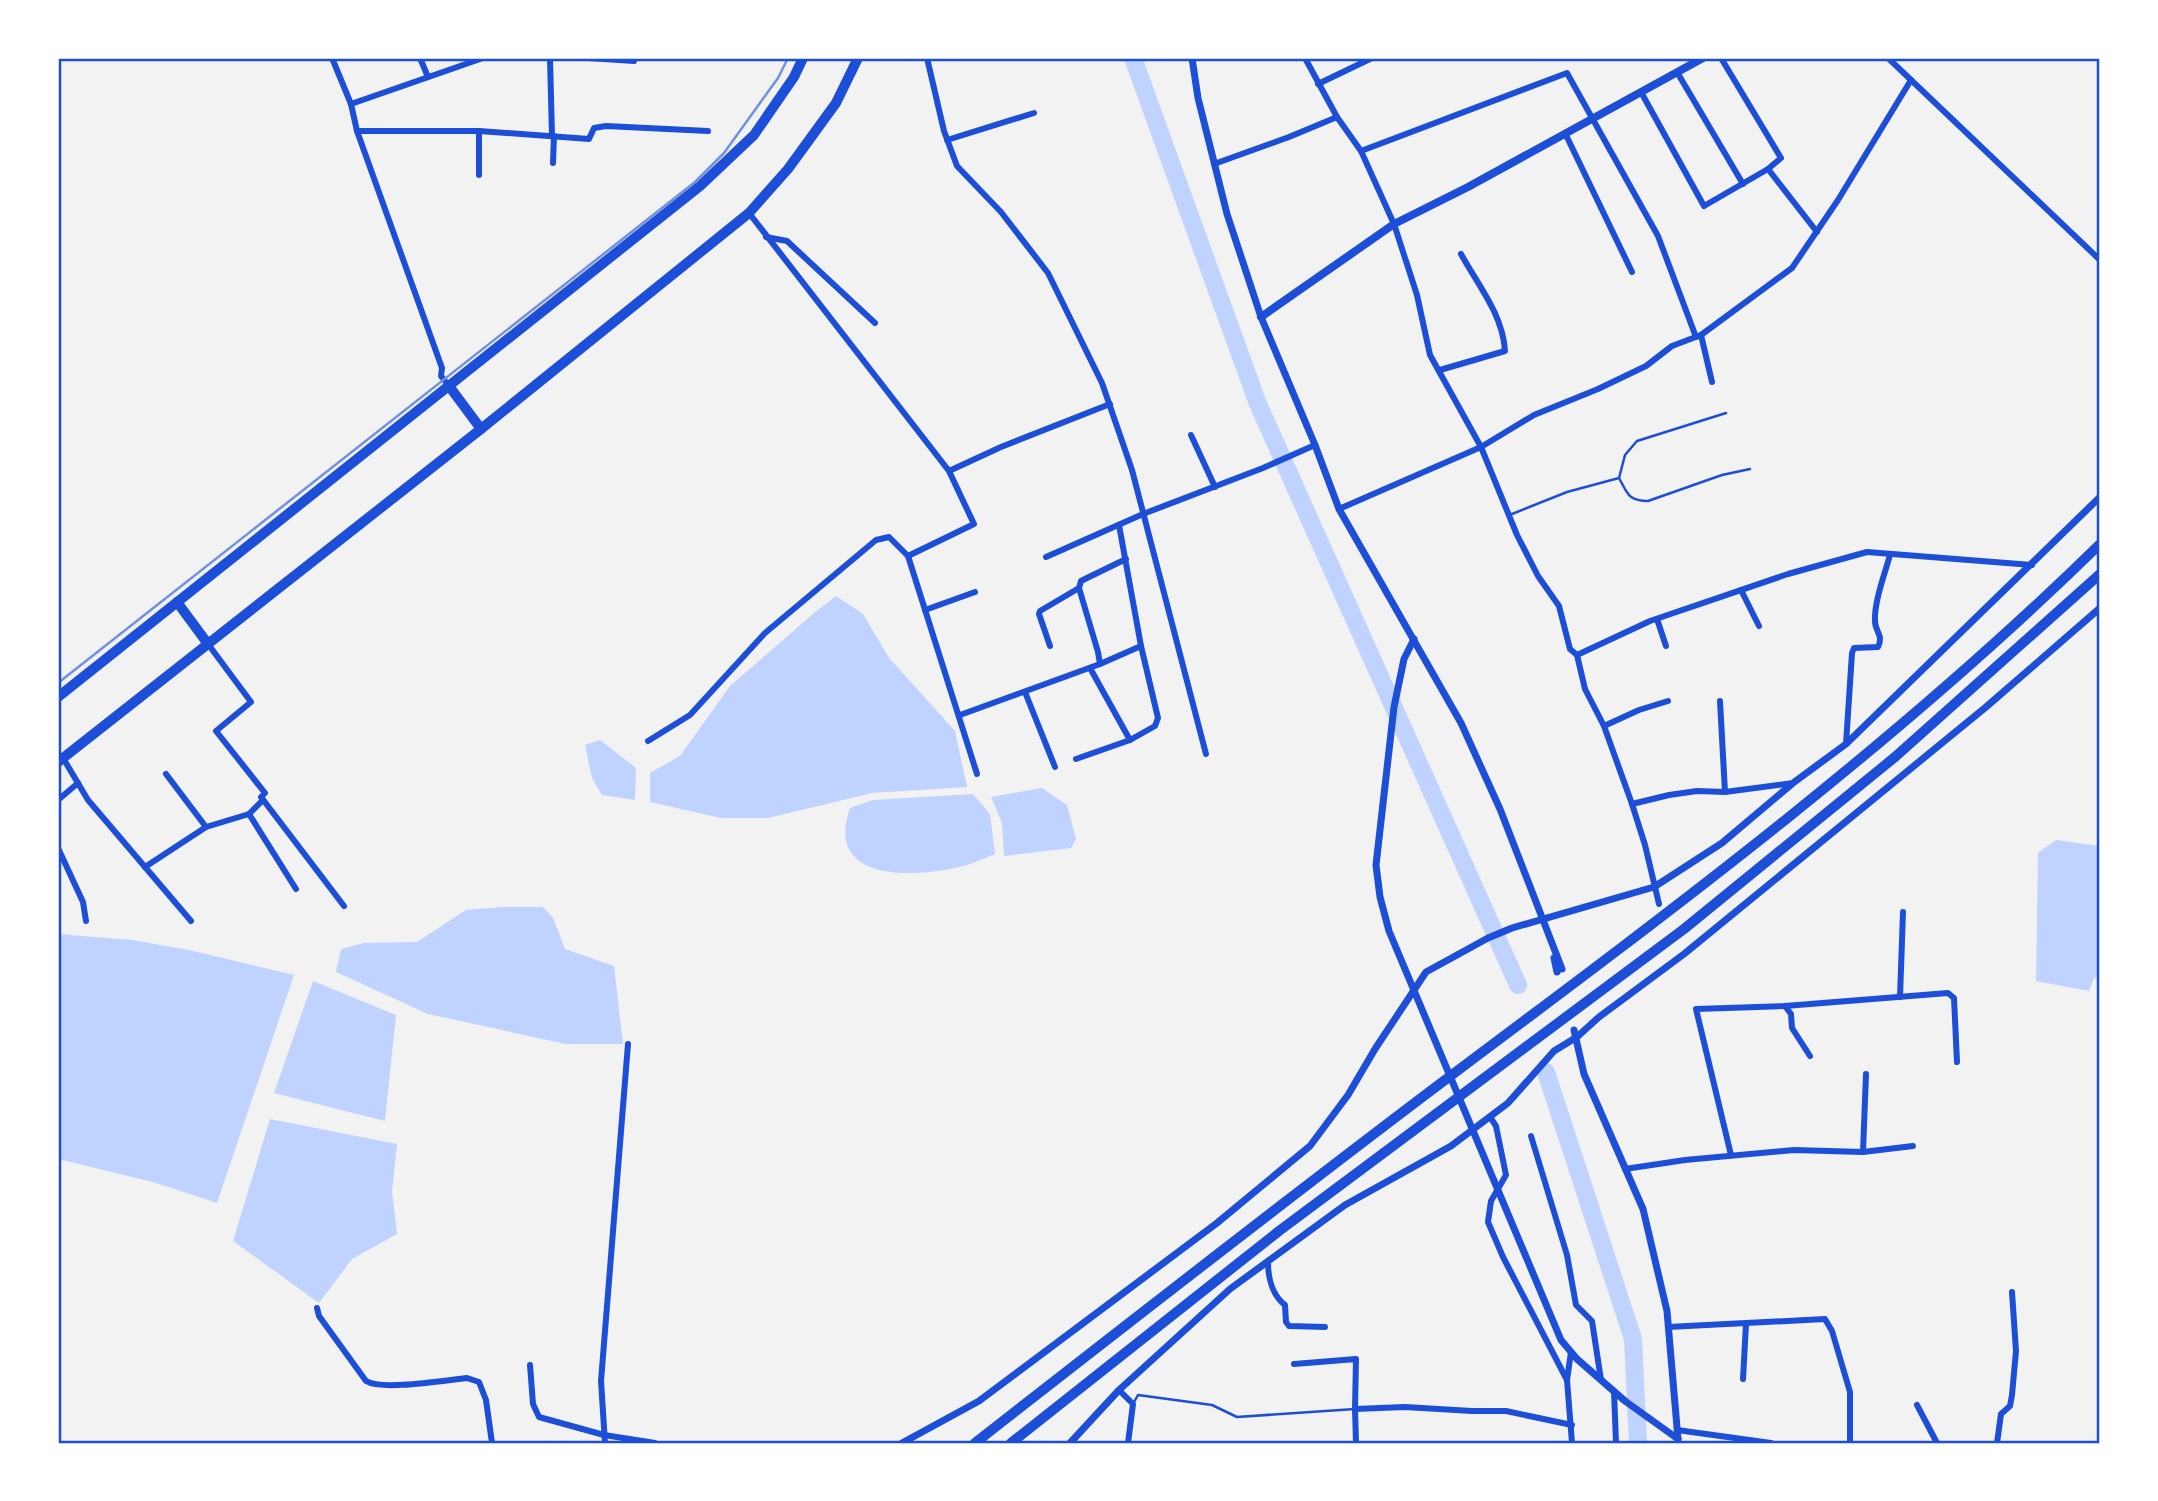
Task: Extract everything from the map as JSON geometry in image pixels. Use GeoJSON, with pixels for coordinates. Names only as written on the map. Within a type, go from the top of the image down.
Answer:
{"type":"FeatureCollection","features":[{"type":"Feature","properties":{"kind":"highway"},"geometry":{"type":"LineString","coordinates":[[58,697],[700,186],[754,135],[794,77],[803,58]]}},
{"type":"Feature","properties":{"kind":"highway"},"geometry":{"type":"LineString","coordinates":[[60,756],[208,644],[481,429],[749,213],[788,169],[836,103],[858,58]]}},
{"type":"Feature","properties":{"kind":"highway"},"geometry":{"type":"LineString","coordinates":[[449,386],[481,429]]}},
{"type":"Feature","properties":{"kind":"highway"},"geometry":{"type":"LineString","coordinates":[[975,1443],[1268,1213],[1672,911],[1796,812],[1962,670],[2100,544]]}},
{"type":"Feature","properties":{"kind":"highway"},"geometry":{"type":"LineString","coordinates":[[1011,1443],[1279,1231],[1684,929],[1906,748],[2100,575]]}},
{"type":"Feature","properties":{"kind":"highway"},"geometry":{"type":"LineString","coordinates":[[177,602],[208,644]]}},
{"type":"Feature","properties":{"kind":"main road"},"geometry":{"type":"LineString","coordinates":[[1261,317],[1394,223],[1468,187],[1677,72],[1691,60],[1703,58]]}},
{"type":"Feature","properties":{"kind":"street"},"geometry":{"type":"LineString","coordinates":[[332,58],[351,104],[357,131],[442,368],[441,376],[449,386]]}},
{"type":"Feature","properties":{"kind":"street"},"geometry":{"type":"LineString","coordinates":[[420,58],[428,77]]}},
{"type":"Feature","properties":{"kind":"street"},"geometry":{"type":"LineString","coordinates":[[351,104],[467,60],[483,58]]}},
{"type":"Feature","properties":{"kind":"street"},"geometry":{"type":"LineString","coordinates":[[550,58],[553,163]]}},
{"type":"Feature","properties":{"kind":"street"},"geometry":{"type":"LineString","coordinates":[[588,58],[634,61]]}},
{"type":"Feature","properties":{"kind":"street"},"geometry":{"type":"LineString","coordinates":[[927,58],[947,140],[957,166],[1001,212],[1048,273],[1102,383],[1132,470],[1206,754]]}},
{"type":"Feature","properties":{"kind":"street"},"geometry":{"type":"LineString","coordinates":[[1192,58],[1198,98],[1227,214],[1261,317],[1339,509],[1461,723],[1534,893],[1559,970]]}},
{"type":"Feature","properties":{"kind":"street"},"geometry":{"type":"LineString","coordinates":[[1305,58],[1337,117],[1361,151],[1394,223],[1417,295],[1430,355],[1481,447],[1508,516],[1538,576],[1559,606],[1570,649],[1577,654],[1585,689],[1604,726],[1632,804],[1659,904]]}},
{"type":"Feature","properties":{"kind":"street"},"geometry":{"type":"LineString","coordinates":[[1318,84],[1372,58]]}},
{"type":"Feature","properties":{"kind":"street"},"geometry":{"type":"LineString","coordinates":[[1641,92],[1704,206],[1768,169],[1781,158],[1721,58]]}},
{"type":"Feature","properties":{"kind":"street"},"geometry":{"type":"LineString","coordinates":[[1888,58],[2100,260]]}},
{"type":"Feature","properties":{"kind":"street"},"geometry":{"type":"LineString","coordinates":[[1677,72],[1743,184]]}},
{"type":"Feature","properties":{"kind":"street"},"geometry":{"type":"LineString","coordinates":[[1361,151],[1567,73],[1658,236],[1699,336],[1712,382]]}},
{"type":"Feature","properties":{"kind":"street"},"geometry":{"type":"LineString","coordinates":[[1339,509],[1481,447],[1534,415],[1646,366],[1672,346],[1699,336],[1792,268],[1911,80]]}},
{"type":"Feature","properties":{"kind":"street"},"geometry":{"type":"LineString","coordinates":[[947,140],[1034,113]]}},
{"type":"Feature","properties":{"kind":"street"},"geometry":{"type":"LineString","coordinates":[[1214,164],[1337,117]]}},
{"type":"Feature","properties":{"kind":"street"},"geometry":{"type":"LineString","coordinates":[[357,131],[479,131],[589,139],[594,128],[606,126],[708,131]]}},
{"type":"Feature","properties":{"kind":"street"},"geometry":{"type":"LineString","coordinates":[[479,131],[479,175]]}},
{"type":"Feature","properties":{"kind":"street"},"geometry":{"type":"LineString","coordinates":[[1565,133],[1632,272]]}},
{"type":"Feature","properties":{"kind":"street"},"geometry":{"type":"LineString","coordinates":[[1768,169],[1817,232]]}},
{"type":"Feature","properties":{"kind":"street"},"geometry":{"type":"LineString","coordinates":[[749,213],[949,471],[974,524],[908,556]]}},
{"type":"Feature","properties":{"kind":"street"},"geometry":{"type":"LineString","coordinates":[[766,237],[787,241],[875,323]]}},
{"type":"Feature","properties":{"kind":"street"},"geometry":{"type":"LineString","coordinates":[[1440,370],[1506,351],[1493,308],[1461,254]]}},
{"type":"Feature","properties":{"kind":"street"},"geometry":{"type":"LineString","coordinates":[[949,471],[1110,404]]}},
{"type":"Feature","properties":{"kind":"street"},"geometry":{"type":"LineString","coordinates":[[1191,435],[1215,487]]}},
{"type":"Feature","properties":{"kind":"street"},"geometry":{"type":"LineString","coordinates":[[1046,557],[1143,514],[1315,445]]}},
{"type":"Feature","properties":{"kind":"street"},"geometry":{"type":"LineString","coordinates":[[902,1443],[979,1401],[1217,1223],[1310,1146],[1348,1095],[1426,972],[1512,928],[1654,887],[1722,844],[1793,783],[1846,744],[2100,497]]}},
{"type":"Feature","properties":{"kind":"street"},"geometry":{"type":"LineString","coordinates":[[1076,759],[1130,740],[1155,726],[1158,718],[1141,646],[1119,525]]}},
{"type":"Feature","properties":{"kind":"street"},"geometry":{"type":"LineString","coordinates":[[648,741],[690,715],[765,633],[876,540],[890,537],[908,556],[977,774]]}},
{"type":"Feature","properties":{"kind":"street"},"geometry":{"type":"LineString","coordinates":[[1577,654],[1657,619],[1788,574],[1867,552],[2032,565]]}},
{"type":"Feature","properties":{"kind":"street"},"geometry":{"type":"LineString","coordinates":[[1846,744],[1852,653],[1854,648],[1878,647],[1880,643],[1881,636],[1874,622],[1890,555]]}},
{"type":"Feature","properties":{"kind":"street"},"geometry":{"type":"LineString","coordinates":[[1100,664],[1079,588],[1081,581],[1126,559]]}},
{"type":"Feature","properties":{"kind":"street"},"geometry":{"type":"LineString","coordinates":[[1050,646],[1040,611],[1079,588]]}},
{"type":"Feature","properties":{"kind":"street"},"geometry":{"type":"LineString","coordinates":[[1741,590],[1759,626]]}},
{"type":"Feature","properties":{"kind":"street"},"geometry":{"type":"LineString","coordinates":[[925,610],[975,592]]}},
{"type":"Feature","properties":{"kind":"street"},"geometry":{"type":"LineString","coordinates":[[1070,1443],[1119,1390],[1230,1289],[1345,1205],[1451,1146],[1508,1103],[1554,1051],[1986,707],[2100,608]]}},
{"type":"Feature","properties":{"kind":"street"},"geometry":{"type":"LineString","coordinates":[[1657,619],[1666,646]]}},
{"type":"Feature","properties":{"kind":"street"},"geometry":{"type":"LineString","coordinates":[[1414,639],[1404,659],[1399,678],[1376,865],[1380,897],[1389,931],[1561,1340],[1625,1401],[1662,1426],[1678,1441]]}},
{"type":"Feature","properties":{"kind":"street"},"geometry":{"type":"LineString","coordinates":[[208,644],[251,702],[216,731],[265,793],[261,797],[263,800],[344,906]]}},
{"type":"Feature","properties":{"kind":"street"},"geometry":{"type":"LineString","coordinates":[[960,715],[1090,668],[1141,646]]}},
{"type":"Feature","properties":{"kind":"street"},"geometry":{"type":"LineString","coordinates":[[1090,668],[1130,740]]}},
{"type":"Feature","properties":{"kind":"street"},"geometry":{"type":"LineString","coordinates":[[1026,691],[1055,767]]}},
{"type":"Feature","properties":{"kind":"street"},"geometry":{"type":"LineString","coordinates":[[1604,726],[1639,709],[1668,701]]}},
{"type":"Feature","properties":{"kind":"street"},"geometry":{"type":"LineString","coordinates":[[1720,701],[1725,792]]}},
{"type":"Feature","properties":{"kind":"street"},"geometry":{"type":"LineString","coordinates":[[60,756],[88,800],[191,921]]}},
{"type":"Feature","properties":{"kind":"street"},"geometry":{"type":"LineString","coordinates":[[166,774],[206,827]]}},
{"type":"Feature","properties":{"kind":"street"},"geometry":{"type":"LineString","coordinates":[[58,800],[78,783]]}},
{"type":"Feature","properties":{"kind":"street"},"geometry":{"type":"LineString","coordinates":[[1632,804],[1697,791],[1725,792],[1793,783]]}},
{"type":"Feature","properties":{"kind":"street"},"geometry":{"type":"LineString","coordinates":[[145,867],[206,827],[249,814],[263,800]]}},
{"type":"Feature","properties":{"kind":"street"},"geometry":{"type":"LineString","coordinates":[[249,814],[296,889]]}},
{"type":"Feature","properties":{"kind":"street"},"geometry":{"type":"LineString","coordinates":[[58,848],[83,902],[86,921]]}},
{"type":"Feature","properties":{"kind":"street"},"geometry":{"type":"LineString","coordinates":[[1900,997],[1903,912]]}},
{"type":"Feature","properties":{"kind":"street"},"geometry":{"type":"LineString","coordinates":[[1731,1156],[1696,1009],[1785,1006],[1948,993],[1954,998],[1957,1062]]}},
{"type":"Feature","properties":{"kind":"street"},"geometry":{"type":"LineString","coordinates":[[1785,1006],[1791,1014],[1792,1028],[1810,1056]]}},
{"type":"Feature","properties":{"kind":"street"},"geometry":{"type":"LineString","coordinates":[[1577,1032],[1584,1074],[1643,1209],[1667,1311],[1678,1441]]}},
{"type":"Feature","properties":{"kind":"street"},"geometry":{"type":"LineString","coordinates":[[605,1443],[601,1381],[628,1044]]}},
{"type":"Feature","properties":{"kind":"street"},"geometry":{"type":"LineString","coordinates":[[1863,1152],[1866,1074]]}},
{"type":"Feature","properties":{"kind":"street"},"geometry":{"type":"LineString","coordinates":[[1490,1117],[1496,1126],[1506,1175],[1491,1201],[1488,1222],[1503,1257],[1567,1380]]}},
{"type":"Feature","properties":{"kind":"street"},"geometry":{"type":"LineString","coordinates":[[1531,1136],[1567,1255],[1576,1305],[1592,1321],[1601,1380]]}},
{"type":"Feature","properties":{"kind":"street"},"geometry":{"type":"LineString","coordinates":[[1625,1168],[1794,1150],[1863,1152],[1913,1146]]}},
{"type":"Feature","properties":{"kind":"street"},"geometry":{"type":"LineString","coordinates":[[1268,1262],[1272,1287],[1285,1305],[1286,1322],[1289,1326],[1325,1327]]}},
{"type":"Feature","properties":{"kind":"street"},"geometry":{"type":"LineString","coordinates":[[1997,1443],[2001,1414],[2010,1406],[2012,1395],[2015,1351],[2012,1292]]}},
{"type":"Feature","properties":{"kind":"street"},"geometry":{"type":"LineString","coordinates":[[317,1308],[326,1326],[366,1381],[372,1385],[467,1378],[480,1382],[486,1400],[492,1443]]}},
{"type":"Feature","properties":{"kind":"street"},"geometry":{"type":"LineString","coordinates":[[1668,1327],[1821,1318],[1827,1321],[1850,1392],[1850,1443]]}},
{"type":"Feature","properties":{"kind":"street"},"geometry":{"type":"LineString","coordinates":[[1743,1379],[1746,1324]]}},
{"type":"Feature","properties":{"kind":"street"},"geometry":{"type":"LineString","coordinates":[[1571,1352],[1567,1380],[1572,1443]]}},
{"type":"Feature","properties":{"kind":"street"},"geometry":{"type":"LineString","coordinates":[[1294,1364],[1356,1359],[1356,1443]]}},
{"type":"Feature","properties":{"kind":"street"},"geometry":{"type":"LineString","coordinates":[[530,1365],[533,1404],[539,1417],[604,1435],[655,1443]]}},
{"type":"Feature","properties":{"kind":"street"},"geometry":{"type":"LineString","coordinates":[[1119,1390],[1133,1404],[1128,1443]]}},
{"type":"Feature","properties":{"kind":"street"},"geometry":{"type":"LineString","coordinates":[[1614,1391],[1616,1443]]}},
{"type":"Feature","properties":{"kind":"street"},"geometry":{"type":"LineString","coordinates":[[1917,1405],[1937,1443]]}},
{"type":"Feature","properties":{"kind":"street"},"geometry":{"type":"LineString","coordinates":[[1355,1409],[1405,1407],[1472,1412],[1506,1411],[1572,1425]]}},
{"type":"Feature","properties":{"kind":"street"},"geometry":{"type":"LineString","coordinates":[[1677,1430],[1771,1443]]}},
{"type":"Feature","properties":{"kind":"lane"},"geometry":{"type":"LineString","coordinates":[[1726,413],[1637,441],[1625,455],[1619,478],[1628,495],[1636,501],[1648,501],[1722,475],[1750,469]]}},
{"type":"Feature","properties":{"kind":"lane"},"geometry":{"type":"LineString","coordinates":[[1508,516],[1567,492],[1619,478]]}},
{"type":"Feature","properties":{"kind":"lane"},"geometry":{"type":"LineString","coordinates":[[1133,1404],[1138,1395],[1163,1398],[1212,1405],[1237,1417],[1355,1409]]}},
{"type":"Feature","properties":{"kind":"water"},"geometry":{"type":"Polygon","coordinates":[[[836,596],[863,614],[889,658],[955,731],[967,787],[872,793],[768,818],[721,818],[650,802],[650,773],[680,756],[730,686],[836,596]]]}},
{"type":"Feature","properties":{"kind":"water"},"geometry":{"type":"Polygon","coordinates":[[[600,740],[636,768],[635,800],[602,795],[592,778],[585,745],[600,740]]]}},
{"type":"Feature","properties":{"kind":"water"},"geometry":{"type":"Polygon","coordinates":[[[1042,788],[1067,805],[1076,839],[1071,848],[1004,856],[1002,823],[991,797],[1042,788]]]}},
{"type":"Feature","properties":{"kind":"water"},"geometry":{"type":"Polygon","coordinates":[[[973,794],[990,814],[995,854],[940,871],[897,873],[861,862],[850,850],[845,832],[850,808],[873,800],[973,794]]]}},
{"type":"Feature","properties":{"kind":"water"},"geometry":{"type":"Polygon","coordinates":[[[2056,840],[2100,846],[2100,977],[2094,978],[2089,991],[2036,981],[2038,853],[2056,840]]]}},
{"type":"Feature","properties":{"kind":"water"},"geometry":{"type":"Polygon","coordinates":[[[543,907],[553,918],[565,949],[614,966],[623,1044],[566,1044],[428,1014],[336,972],[341,949],[364,943],[417,942],[466,910],[543,907]]]}},
{"type":"Feature","properties":{"kind":"water"},"geometry":{"type":"Polygon","coordinates":[[[58,934],[132,940],[189,950],[294,975],[217,1203],[153,1182],[58,1159],[58,934]]]}},
{"type":"Feature","properties":{"kind":"water"},"geometry":{"type":"Polygon","coordinates":[[[313,981],[396,1015],[385,1121],[274,1093],[313,981]]]}},
{"type":"Feature","properties":{"kind":"water"},"geometry":{"type":"Polygon","coordinates":[[[270,1119],[397,1144],[392,1191],[397,1234],[352,1259],[319,1303],[233,1241],[270,1119]]]}},
{"type":"Feature","properties":{"kind":"waterway"},"geometry":{"type":"LineString","coordinates":[[1133,58],[1258,404],[1518,985]]}},
{"type":"Feature","properties":{"kind":"waterway"},"geometry":{"type":"LineString","coordinates":[[1546,1072],[1633,1339],[1638,1443]]}},
{"type":"Feature","properties":{"kind":"railway"},"geometry":{"type":"LineString","coordinates":[[58,683],[695,182],[724,153],[778,78],[788,58]]}}]}
